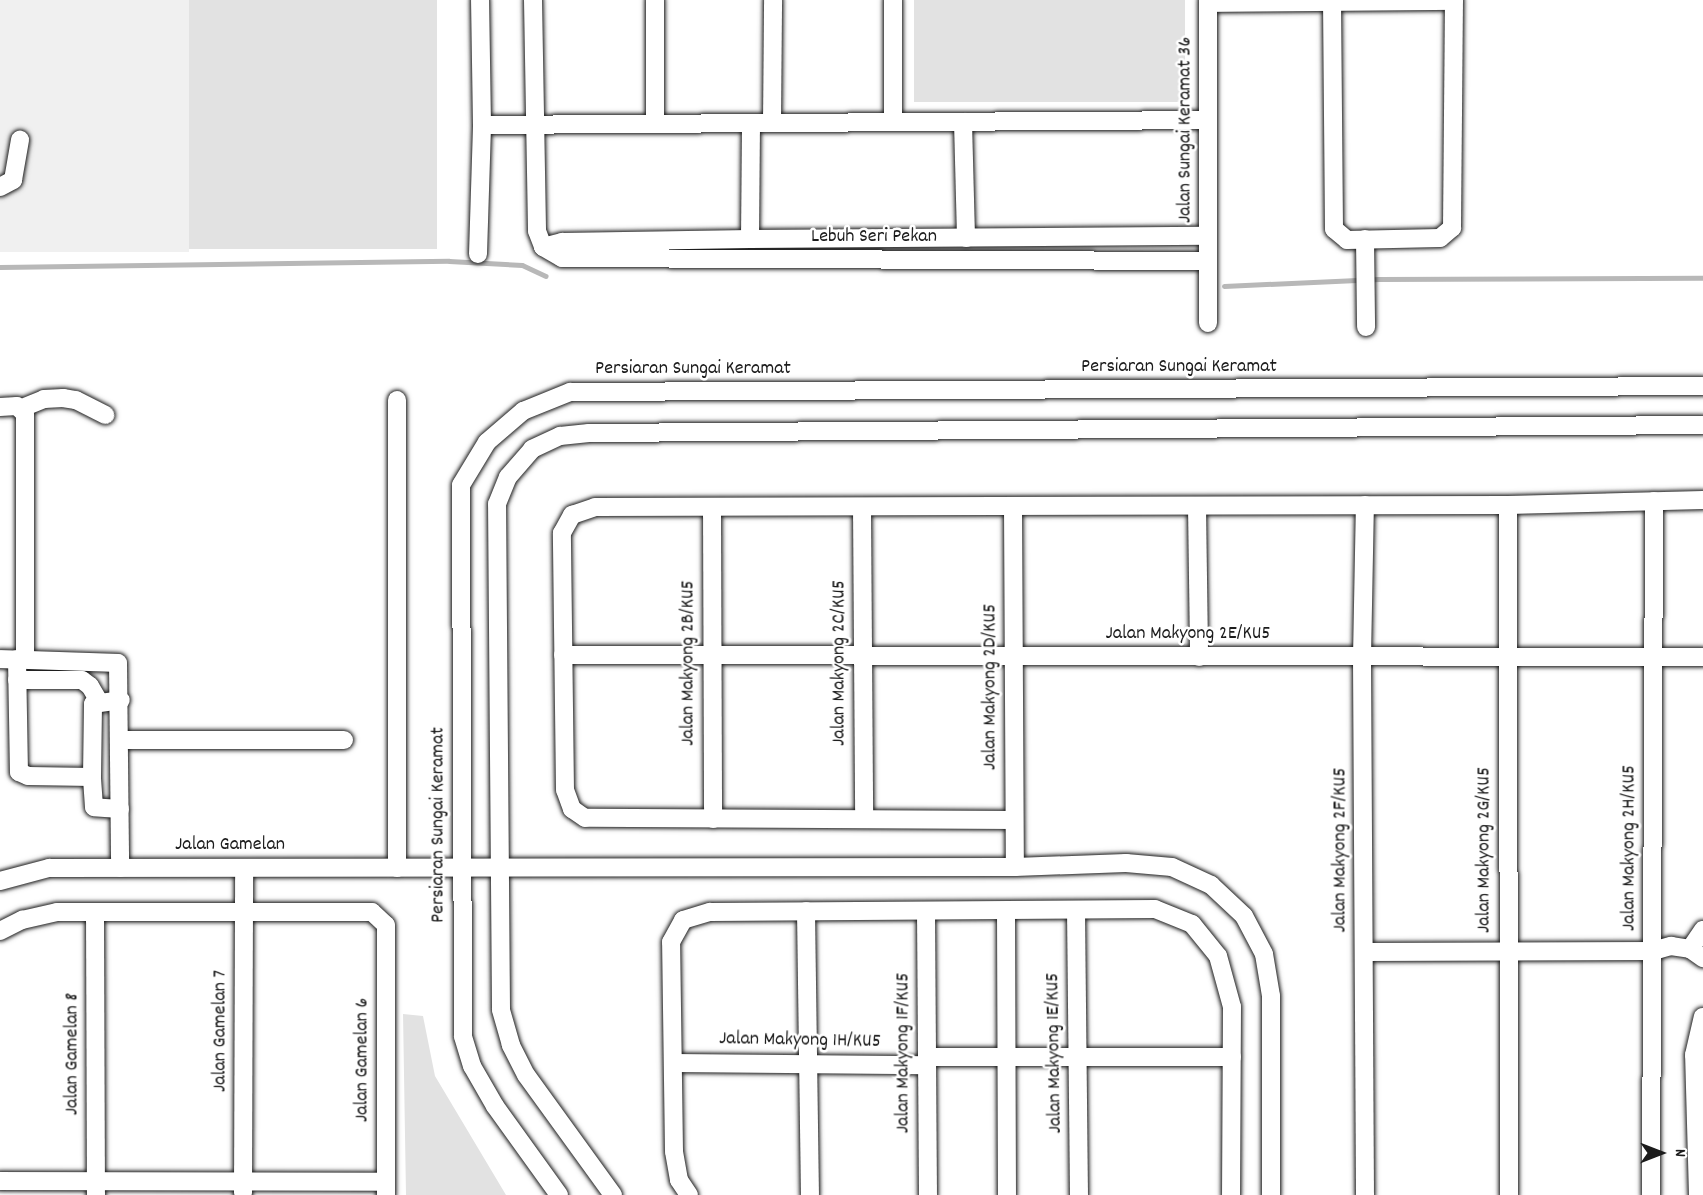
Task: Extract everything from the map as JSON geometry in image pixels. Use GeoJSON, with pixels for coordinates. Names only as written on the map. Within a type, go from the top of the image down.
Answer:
{"type":"FeatureCollection","features":[{"type":"Feature","properties":{"kind":"street"},"geometry":{"type":"LineString","coordinates":[[478,254],[482,125],[480,0]]}},
{"type":"Feature","properties":{"kind":"street"},"geometry":{"type":"LineString","coordinates":[[533,0],[537,231],[543,247],[562,242],[1208,236]]}},
{"type":"Feature","properties":{"kind":"street"},"geometry":{"type":"LineString","coordinates":[[655,0],[655,124]]}},
{"type":"Feature","properties":{"kind":"street"},"geometry":{"type":"LineString","coordinates":[[772,123],[773,0]]}},
{"type":"Feature","properties":{"kind":"street"},"geometry":{"type":"LineString","coordinates":[[893,0],[893,122]]}},
{"type":"Feature","properties":{"kind":"street"},"geometry":{"type":"LineString","coordinates":[[1208,2],[1332,1],[1454,1],[1452,228],[1440,238],[1347,240],[1334,230],[1332,1]]}},
{"type":"Feature","properties":{"kind":"street","name":"Jalan Sungai Keramat 36"},"geometry":{"type":"LineString","coordinates":[[1208,2],[1208,323]]}},
{"type":"Feature","properties":{"kind":"street"},"geometry":{"type":"LineString","coordinates":[[482,125],[1208,120]]}},
{"type":"Feature","properties":{"kind":"street"},"geometry":{"type":"LineString","coordinates":[[963,122],[966,238]]}},
{"type":"Feature","properties":{"kind":"street"},"geometry":{"type":"LineString","coordinates":[[750,239],[751,123]]}},
{"type":"Feature","properties":{"kind":"street"},"geometry":{"type":"LineString","coordinates":[[0,187],[13,180],[20,140]]}},
{"type":"Feature","properties":{"kind":"street"},"geometry":{"type":"LineString","coordinates":[[1365,239],[1366,327]]}},
{"type":"Feature","properties":{"kind":"street","name":"Lebuh Seri Pekan"},"geometry":{"type":"LineString","coordinates":[[543,247],[562,258],[1208,261]]}},
{"type":"Feature","properties":{"kind":"street","name":"Persiaran Sungai Keramat"},"geometry":{"type":"LineString","coordinates":[[559,1195],[495,1106],[472,1066],[463,1036],[461,485],[487,442],[523,411],[560,396],[581,392],[1703,386]]}},
{"type":"Feature","properties":{"kind":"street"},"geometry":{"type":"LineString","coordinates":[[0,407],[22,408],[45,399],[63,398],[76,400],[105,415]]}},
{"type":"Feature","properties":{"kind":"street"},"geometry":{"type":"LineString","coordinates":[[398,400],[398,868]]}},
{"type":"Feature","properties":{"kind":"street"},"geometry":{"type":"LineString","coordinates":[[22,408],[25,414],[14,659],[17,680],[17,759],[22,775],[92,777]]}},
{"type":"Feature","properties":{"kind":"street"},"geometry":{"type":"LineString","coordinates":[[613,1195],[526,1075],[511,1045],[501,1009],[497,504],[508,477],[532,450],[560,436],[589,433],[1703,425]]}},
{"type":"Feature","properties":{"kind":"street"},"geometry":{"type":"LineString","coordinates":[[1014,820],[585,818],[572,809],[565,790],[562,533],[572,515],[595,507],[1508,505],[1703,500]]}},
{"type":"Feature","properties":{"kind":"street","name":"Jalan Makyong 2H/KU5"},"geometry":{"type":"LineString","coordinates":[[1651,1195],[1654,501]]}},
{"type":"Feature","properties":{"kind":"street","name":"Jalan Makyong 2F/KU5"},"geometry":{"type":"LineString","coordinates":[[1365,505],[1362,657],[1365,1195]]}},
{"type":"Feature","properties":{"kind":"street","name":"Jalan Makyong 2G/KU5"},"geometry":{"type":"LineString","coordinates":[[1508,505],[1506,658],[1509,1195]]}},
{"type":"Feature","properties":{"kind":"street","name":"Jalan Makyong 2D/KU5"},"geometry":{"type":"LineString","coordinates":[[1013,506],[1015,867]]}},
{"type":"Feature","properties":{"kind":"street"},"geometry":{"type":"LineString","coordinates":[[1197,506],[1199,657]]}},
{"type":"Feature","properties":{"kind":"street","name":"Jalan Makyong 2B/KU5"},"geometry":{"type":"LineString","coordinates":[[712,507],[710,655],[713,819]]}},
{"type":"Feature","properties":{"kind":"street","name":"Jalan Makyong 2C/KU5"},"geometry":{"type":"LineString","coordinates":[[862,507],[864,819]]}},
{"type":"Feature","properties":{"kind":"street","name":"Jalan Makyong 2E/KU5"},"geometry":{"type":"LineString","coordinates":[[563,655],[1703,657]]}},
{"type":"Feature","properties":{"kind":"street"},"geometry":{"type":"LineString","coordinates":[[14,659],[118,663],[121,700],[120,868]]}},
{"type":"Feature","properties":{"kind":"street"},"geometry":{"type":"LineString","coordinates":[[82,660],[82,680]]}},
{"type":"Feature","properties":{"kind":"street"},"geometry":{"type":"LineString","coordinates":[[17,680],[82,680],[90,686],[98,700]]}},
{"type":"Feature","properties":{"kind":"street"},"geometry":{"type":"LineString","coordinates":[[120,809],[94,807],[92,777],[93,704],[98,700],[121,700]]}},
{"type":"Feature","properties":{"kind":"street"},"geometry":{"type":"LineString","coordinates":[[120,740],[344,740]]}},
{"type":"Feature","properties":{"kind":"street","name":"Jalan Gamelan"},"geometry":{"type":"LineString","coordinates":[[0,881],[50,868],[1015,867],[1126,863],[1172,867],[1211,885],[1244,916],[1264,954],[1271,996],[1271,1195]]}},
{"type":"Feature","properties":{"kind":"street","name":"Jalan Gamelan 7"},"geometry":{"type":"LineString","coordinates":[[243,1189],[244,868]]}},
{"type":"Feature","properties":{"kind":"street"},"geometry":{"type":"LineString","coordinates":[[689,1195],[679,1180],[674,1151],[671,942],[684,920],[710,912],[1155,909],[1192,924],[1218,956],[1232,1007],[1231,1195]]}},
{"type":"Feature","properties":{"kind":"street","name":"Jalan Makyong 1E/KU5"},"geometry":{"type":"LineString","coordinates":[[1076,910],[1079,1195]]}},
{"type":"Feature","properties":{"kind":"street"},"geometry":{"type":"LineString","coordinates":[[806,911],[810,1195]]}},
{"type":"Feature","properties":{"kind":"street","name":"Jalan Makyong 1F/KU5"},"geometry":{"type":"LineString","coordinates":[[926,911],[928,1195]]}},
{"type":"Feature","properties":{"kind":"street"},"geometry":{"type":"LineString","coordinates":[[1006,911],[1007,1195]]}},
{"type":"Feature","properties":{"kind":"street"},"geometry":{"type":"LineString","coordinates":[[0,931],[22,920],[57,912],[243,912]]}},
{"type":"Feature","properties":{"kind":"street","name":"Jalan Gamelan 8"},"geometry":{"type":"LineString","coordinates":[[95,912],[96,1187]]}},
{"type":"Feature","properties":{"kind":"street","name":"Jalan Gamelan 6"},"geometry":{"type":"LineString","coordinates":[[243,912],[372,912],[386,925],[386,1189]]}},
{"type":"Feature","properties":{"kind":"street"},"geometry":{"type":"LineString","coordinates":[[1364,952],[1653,951],[1671,946],[1696,954],[1703,930]]}},
{"type":"Feature","properties":{"kind":"street"},"geometry":{"type":"LineString","coordinates":[[1698,1195],[1700,1127],[1694,1055],[1703,1017]]}},
{"type":"Feature","properties":{"kind":"street","name":"Jalan Makyong 1H/KU5"},"geometry":{"type":"LineString","coordinates":[[673,1063],[808,1064],[1007,1058],[1232,1057]]}},
{"type":"Feature","properties":{"kind":"street"},"geometry":{"type":"LineString","coordinates":[[0,1180],[96,1187],[386,1189]]}},
{"type":"Feature","properties":{"kind":"shaded area"},"geometry":{"type":"Polygon","coordinates":[[[0,0],[189,0],[189,252],[0,252],[0,0]]]}},
{"type":"Feature","properties":{"kind":"shaded area"},"geometry":{"type":"Polygon","coordinates":[[[189,0],[437,0],[437,249],[189,249],[189,0]]]}},
{"type":"Feature","properties":{"kind":"shaded area"},"geometry":{"type":"Polygon","coordinates":[[[914,0],[1185,0],[1185,102],[914,102],[914,0]]]}},
{"type":"Feature","properties":{"kind":"shaded area"},"geometry":{"type":"Polygon","coordinates":[[[403,1014],[423,1016],[435,1076],[506,1195],[406,1195],[403,1014]]]}},
{"type":"Feature","properties":{"kind":"waterway"},"geometry":{"type":"LineString","coordinates":[[0,267],[449,261],[522,265],[546,276]]}},
{"type":"Feature","properties":{"kind":"waterway"},"geometry":{"type":"LineString","coordinates":[[1224,286],[1379,279],[1703,278]]}}]}
